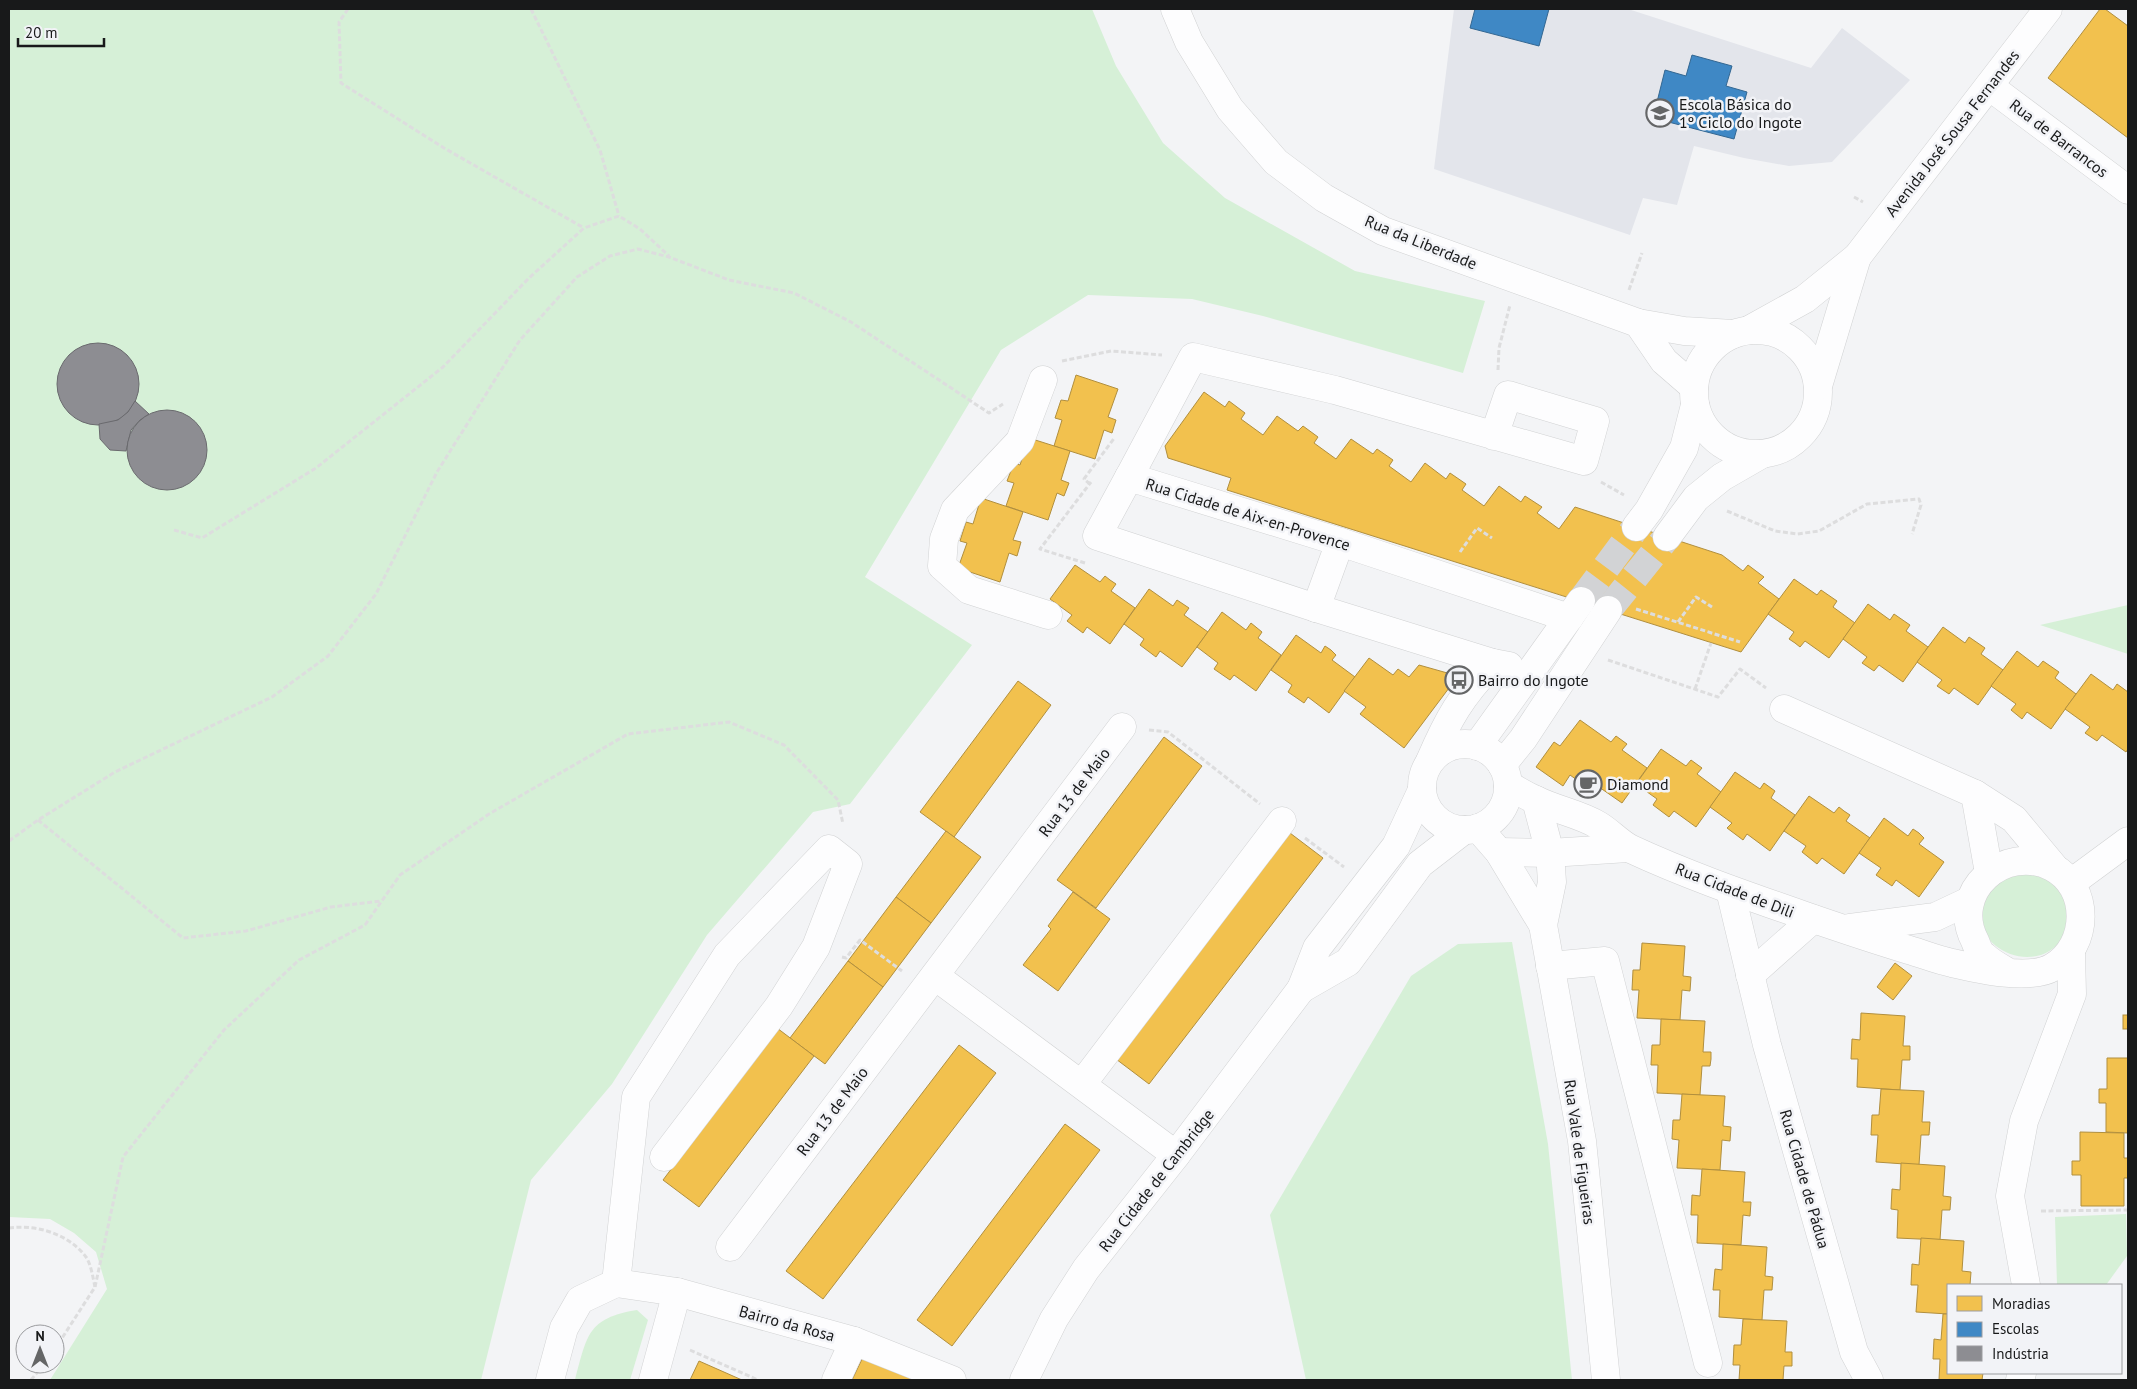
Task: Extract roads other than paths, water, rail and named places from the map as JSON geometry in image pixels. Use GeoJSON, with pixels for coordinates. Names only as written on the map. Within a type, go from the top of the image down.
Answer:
{"type":"FeatureCollection","features":[{"type":"Feature","properties":{"kind":"street","name":"Rua da Liberdade"},"geometry":{"type":"LineString","coordinates":[[1175,9],[1189,42],[1230,109],[1276,162],[1324,198],[1382,231],[1629,320],[1684,331],[1741,332]]}},
{"type":"Feature","properties":{"kind":"street","name":"Avenida José Sousa Fernandes"},"geometry":{"type":"LineString","coordinates":[[1741,332],[1805,300],[1857,257],[2048,9]]}},
{"type":"Feature","properties":{"kind":"street","name":"Rua de Barrancos"},"geometry":{"type":"LineString","coordinates":[[1989,86],[2128,190]]}},
{"type":"Feature","properties":{"kind":"street","name":"Avenida José Sousa Fernandes"},"geometry":{"type":"LineString","coordinates":[[1818,386],[1857,257]]}},
{"type":"Feature","properties":{"kind":"street"},"geometry":{"type":"LineString","coordinates":[[1629,320],[1694,396],[1704,426],[1719,442],[1732,450],[1762,454]]}},
{"type":"Feature","properties":{"kind":"street"},"geometry":{"type":"LineString","coordinates":[[1643,518],[1684,448],[1698,370],[1706,355],[1718,343],[1741,332],[1768,331],[1787,338],[1802,350],[1813,367],[1818,386],[1817,405],[1810,424],[1798,438],[1781,449],[1762,454],[1722,477],[1696,498],[1667,537]]}},
{"type":"Feature","properties":{"kind":"street"},"geometry":{"type":"LineString","coordinates":[[1129,477],[1193,357],[1335,390],[1494,436],[1584,461],[1595,421],[1508,395],[1494,436]]}},
{"type":"Feature","properties":{"kind":"street"},"geometry":{"type":"LineString","coordinates":[[1043,380],[1020,441],[955,510],[944,539],[942,566],[969,590],[1048,615]]}},
{"type":"Feature","properties":{"kind":"street","name":"Rua Cidade de Aix-en-Provence"},"geometry":{"type":"LineString","coordinates":[[1129,477],[1340,542],[1575,610],[1530,671],[1493,663],[1316,608],[1097,536],[1129,477]]}},
{"type":"Feature","properties":{"kind":"street"},"geometry":{"type":"LineString","coordinates":[[1316,608],[1340,542]]}},
{"type":"Feature","properties":{"kind":"street","name":"Rua Cidade de Cambridge"},"geometry":{"type":"LineString","coordinates":[[1301,989],[1348,962],[1420,864],[1471,829],[1491,822],[1501,812],[1507,799],[1505,775],[1523,739],[1608,610]]}},
{"type":"Feature","properties":{"kind":"street","name":"Rua Cidade de Cambridge"},"geometry":{"type":"LineString","coordinates":[[1024,1380],[1054,1319],[1086,1269],[1176,1155],[1301,989],[1316,948],[1396,846],[1422,790],[1424,775],[1446,724],[1460,699],[1493,663]]}},
{"type":"Feature","properties":{"kind":"street"},"geometry":{"type":"LineString","coordinates":[[1477,746],[1530,671]]}},
{"type":"Feature","properties":{"kind":"street"},"geometry":{"type":"LineString","coordinates":[[1784,708],[1975,794],[2014,819],[2062,875],[2081,905],[2080,931],[2070,952],[2052,968],[2030,974],[2006,971],[1982,956],[1969,930],[1970,901],[1977,886],[1989,873],[2009,862],[2032,860],[2062,875]]}},
{"type":"Feature","properties":{"kind":"street","name":"Rua 13 de Maio"},"geometry":{"type":"LineString","coordinates":[[730,1247],[1122,727]]}},
{"type":"Feature","properties":{"kind":"street"},"geometry":{"type":"LineString","coordinates":[[1430,762],[1439,752],[1451,746],[1464,744],[1477,746],[1496,757],[1505,775]]}},
{"type":"Feature","properties":{"kind":"street","name":"Rua Cidade de Dili"},"geometry":{"type":"LineString","coordinates":[[1505,775],[1536,800],[1598,824],[1628,848],[1730,890],[1843,930],[1950,963],[2006,971]]}},
{"type":"Feature","properties":{"kind":"street"},"geometry":{"type":"LineString","coordinates":[[1422,790],[1430,814],[1451,828],[1471,829]]}},
{"type":"Feature","properties":{"kind":"street"},"geometry":{"type":"LineString","coordinates":[[1975,794],[1989,873]]}},
{"type":"Feature","properties":{"kind":"street","name":"Rua Vale de Figueiras"},"geometry":{"type":"LineString","coordinates":[[1536,800],[1550,853],[1552,882],[1543,925]]}},
{"type":"Feature","properties":{"kind":"street"},"geometry":{"type":"LineString","coordinates":[[1082,1084],[1282,821]]}},
{"type":"Feature","properties":{"kind":"street","name":"Rua Vale de Figueiras"},"geometry":{"type":"LineString","coordinates":[[1471,829],[1499,852],[1543,925],[1582,1141],[1606,1380]]}},
{"type":"Feature","properties":{"kind":"street"},"geometry":{"type":"LineString","coordinates":[[2062,875],[2128,841]]}},
{"type":"Feature","properties":{"kind":"street","name":"Rua Cidade de Dili"},"geometry":{"type":"LineString","coordinates":[[1499,852],[1550,853],[1628,848]]}},
{"type":"Feature","properties":{"kind":"street"},"geometry":{"type":"LineString","coordinates":[[550,1380],[564,1328],[580,1300],[616,1283],[636,1098],[727,954],[829,849],[848,864],[816,947],[779,1006],[664,1157]]}},
{"type":"Feature","properties":{"kind":"street","name":"Rua Cidade de Pádua"},"geometry":{"type":"LineString","coordinates":[[1730,890],[1770,1054],[1854,1352],[1869,1380]]}},
{"type":"Feature","properties":{"kind":"street","name":"Rua Cidade de Dili"},"geometry":{"type":"LineString","coordinates":[[1843,930],[1935,917],[1970,901]]}},
{"type":"Feature","properties":{"kind":"street"},"geometry":{"type":"LineString","coordinates":[[1750,975],[1813,919]]}},
{"type":"Feature","properties":{"kind":"street"},"geometry":{"type":"LineString","coordinates":[[2026,1284],[2010,1196],[2024,1121],[2072,994],[2070,952]]}},
{"type":"Feature","properties":{"kind":"street"},"geometry":{"type":"LineString","coordinates":[[1550,966],[1605,961],[1708,1363]]}},
{"type":"Feature","properties":{"kind":"street"},"geometry":{"type":"LineString","coordinates":[[936,976],[1176,1155]]}},
{"type":"Feature","properties":{"kind":"street","name":"Bairro da Rosa"},"geometry":{"type":"LineString","coordinates":[[616,1283],[677,1292],[854,1341],[952,1380]]}},
{"type":"Feature","properties":{"kind":"street"},"geometry":{"type":"LineString","coordinates":[[653,1380],[677,1292]]}},
{"type":"Feature","properties":{"kind":"street"},"geometry":{"type":"LineString","coordinates":[[836,1380],[854,1341]]}},
{"type":"Feature","properties":{"kind":"tunnel"},"geometry":{"type":"LineString","coordinates":[[1581,601],[1636,527]]}},
{"type":"Feature","properties":{"kind":"tunnel"},"geometry":{"type":"LineString","coordinates":[[1608,610],[1667,537]]}},
{"type":"Feature","properties":{"kind":"place","name":"Escola Básica do 1º Ciclo do Ingote"},"geometry":{"type":"Point","coordinates":[1660,113]}},
{"type":"Feature","properties":{"kind":"place","name":"Bairro do Ingote"},"geometry":{"type":"Point","coordinates":[1459,680]}},
{"type":"Feature","properties":{"kind":"place","name":"Diamond"},"geometry":{"type":"Point","coordinates":[1588,784]}}]}
